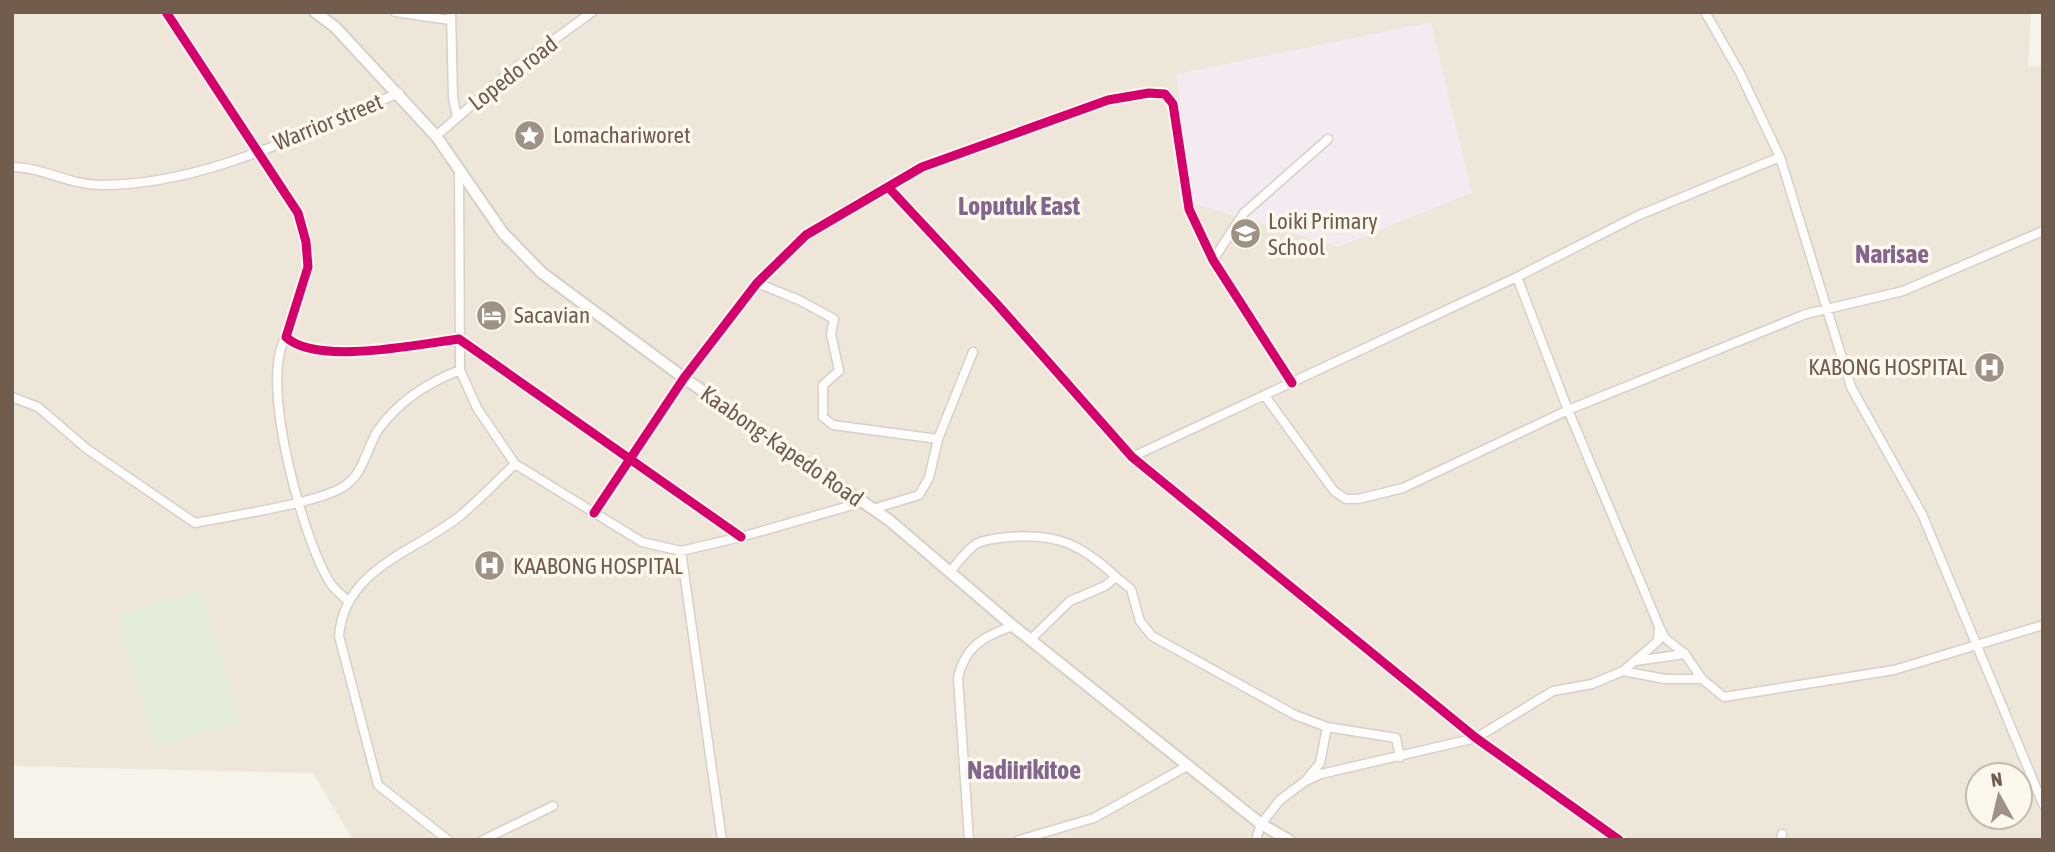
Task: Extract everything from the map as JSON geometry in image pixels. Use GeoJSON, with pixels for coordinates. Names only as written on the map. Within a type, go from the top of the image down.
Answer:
{"type":"FeatureCollection","features":[{"type":"Feature","properties":{"kind":"main road","name":"Kaabong-Kapedo Road"},"geometry":{"type":"LineString","coordinates":[[315,12],[335,27],[399,93],[436,136],[503,233],[542,273],[684,378],[868,505],[1013,626],[1189,765],[1258,832],[1289,840]]}},
{"type":"Feature","properties":{"kind":"street"},"geometry":{"type":"LineString","coordinates":[[166,12],[255,152],[291,199],[306,242],[308,267],[286,337],[279,348],[278,411],[298,501],[329,582],[348,601]]}},
{"type":"Feature","properties":{"kind":"street"},"geometry":{"type":"LineString","coordinates":[[395,12],[451,16],[457,117]]}},
{"type":"Feature","properties":{"kind":"street","name":"Lopedo road"},"geometry":{"type":"LineString","coordinates":[[436,136],[511,71],[592,12]]}},
{"type":"Feature","properties":{"kind":"street"},"geometry":{"type":"LineString","coordinates":[[1705,12],[1740,73],[1780,157],[1851,387],[1922,513],[2043,804]]}},
{"type":"Feature","properties":{"kind":"street","name":"Warrior street"},"geometry":{"type":"LineString","coordinates":[[12,167],[100,185],[181,177],[255,152],[399,93]]}},
{"type":"Feature","properties":{"kind":"street"},"geometry":{"type":"LineString","coordinates":[[594,513],[684,378],[757,283],[806,234],[922,167],[1108,100],[1149,93],[1165,94],[1174,104],[1189,209],[1213,260],[1292,383]]}},
{"type":"Feature","properties":{"kind":"street"},"geometry":{"type":"LineString","coordinates":[[1213,260],[1244,214],[1328,139]]}},
{"type":"Feature","properties":{"kind":"street"},"geometry":{"type":"LineString","coordinates":[[1132,457],[1517,277],[1637,216],[1780,157]]}},
{"type":"Feature","properties":{"kind":"street"},"geometry":{"type":"LineString","coordinates":[[459,169],[460,370],[477,408],[515,464],[642,542],[681,551],[919,495],[929,478],[938,439],[973,352]]}},
{"type":"Feature","properties":{"kind":"street"},"geometry":{"type":"LineString","coordinates":[[888,187],[996,303],[1132,457],[1476,738],[1619,840]]}},
{"type":"Feature","properties":{"kind":"street"},"geometry":{"type":"LineString","coordinates":[[1265,396],[1334,491],[1346,499],[1373,497],[1403,488],[1568,410],[1805,314],[1903,290],[2043,231]]}},
{"type":"Feature","properties":{"kind":"street"},"geometry":{"type":"LineString","coordinates":[[1517,277],[1568,410],[1659,626],[1665,638],[1685,654],[1702,679],[1724,697],[1895,670],[2043,625]]}},
{"type":"Feature","properties":{"kind":"street"},"geometry":{"type":"LineString","coordinates":[[757,283],[799,300],[834,319],[831,334],[839,371],[823,385],[823,417],[833,425],[938,439]]}},
{"type":"Feature","properties":{"kind":"street"},"geometry":{"type":"LineString","coordinates":[[286,337],[294,345],[325,350],[375,349],[459,339],[741,537]]}},
{"type":"Feature","properties":{"kind":"street"},"geometry":{"type":"LineString","coordinates":[[12,397],[38,407],[87,449],[195,523],[325,495],[347,485],[361,467],[379,429],[427,383],[460,370]]}},
{"type":"Feature","properties":{"kind":"street"},"geometry":{"type":"LineString","coordinates":[[448,840],[378,785],[339,636],[341,615],[366,577],[459,516],[515,464]]}},
{"type":"Feature","properties":{"kind":"street"},"geometry":{"type":"LineString","coordinates":[[950,572],[978,543],[998,538],[1038,535],[1072,543],[1099,560],[1131,589],[1140,621],[1152,636],[1295,715],[1327,727],[1396,738],[1400,757]]}},
{"type":"Feature","properties":{"kind":"street"},"geometry":{"type":"LineString","coordinates":[[681,551],[722,840]]}},
{"type":"Feature","properties":{"kind":"street"},"geometry":{"type":"LineString","coordinates":[[1031,639],[1070,601],[1105,586],[1116,577]]}},
{"type":"Feature","properties":{"kind":"street"},"geometry":{"type":"LineString","coordinates":[[969,840],[958,678],[967,654],[976,643],[986,635],[1013,626]]}},
{"type":"Feature","properties":{"kind":"street"},"geometry":{"type":"LineString","coordinates":[[1249,840],[1258,832],[1280,800],[1304,782],[1321,774],[1476,738],[1553,691],[1592,684],[1623,671],[1658,641],[1659,626]]}},
{"type":"Feature","properties":{"kind":"street"},"geometry":{"type":"LineString","coordinates":[[1635,661],[1685,654]]}},
{"type":"Feature","properties":{"kind":"street"},"geometry":{"type":"LineString","coordinates":[[1623,671],[1665,679],[1702,679]]}},
{"type":"Feature","properties":{"kind":"street"},"geometry":{"type":"LineString","coordinates":[[1304,782],[1320,763],[1327,727]]}},
{"type":"Feature","properties":{"kind":"street"},"geometry":{"type":"LineString","coordinates":[[1019,840],[1094,818],[1189,765]]}},
{"type":"Feature","properties":{"kind":"street"},"geometry":{"type":"LineString","coordinates":[[483,840],[553,806]]}},
{"type":"Feature","properties":{"kind":"shaded area"},"geometry":{"type":"Polygon","coordinates":[[[12,12],[2031,12],[2028,67],[2043,66],[2043,840],[353,840],[313,773],[12,766],[12,12]]]}},
{"type":"Feature","properties":{"kind":"shaded area","name":"Loiki Primary School"},"geometry":{"type":"Polygon","coordinates":[[[1431,22],[1472,193],[1338,247],[1195,204],[1176,74],[1431,22]]]}},
{"type":"Feature","properties":{"kind":"green space"},"geometry":{"type":"Polygon","coordinates":[[[202,590],[240,723],[155,747],[117,614],[202,590]]]}},
{"type":"Feature","properties":{"kind":"cycle path"},"geometry":{"type":"LineString","coordinates":[[166,12],[298,213],[306,242],[308,267],[286,337],[300,346],[344,352],[459,339],[741,537]]}},
{"type":"Feature","properties":{"kind":"cycle path"},"geometry":{"type":"LineString","coordinates":[[594,513],[684,378],[757,283],[806,235],[922,167],[1108,100],[1149,93],[1165,94],[1173,104],[1189,209],[1213,260],[1292,383]]}},
{"type":"Feature","properties":{"kind":"cycle path"},"geometry":{"type":"LineString","coordinates":[[888,187],[996,303],[1132,457],[1476,738],[1619,840]]}},
{"type":"Feature","properties":{"kind":"place","name":"Lomachariworet"},"geometry":{"type":"Point","coordinates":[530,135]}},
{"type":"Feature","properties":{"kind":"place","name":"Loiki Primary School"},"geometry":{"type":"Point","coordinates":[1245,234]}},
{"type":"Feature","properties":{"kind":"place","name":"Sacavian"},"geometry":{"type":"Point","coordinates":[491,315]}},
{"type":"Feature","properties":{"kind":"place","name":"KABONG HOSPITAL"},"geometry":{"type":"Point","coordinates":[1990,367]}},
{"type":"Feature","properties":{"kind":"place","name":"KAABONG HOSPITAL"},"geometry":{"type":"Point","coordinates":[490,566]}},
{"type":"Feature","properties":{"kind":"district","name":"Loputuk East"},"geometry":{"type":"Point","coordinates":[1019,206]}},
{"type":"Feature","properties":{"kind":"district","name":"Narisae"},"geometry":{"type":"Point","coordinates":[1892,254]}},
{"type":"Feature","properties":{"kind":"district","name":"Nadiirikitoe"},"geometry":{"type":"Point","coordinates":[1024,770]}}]}
